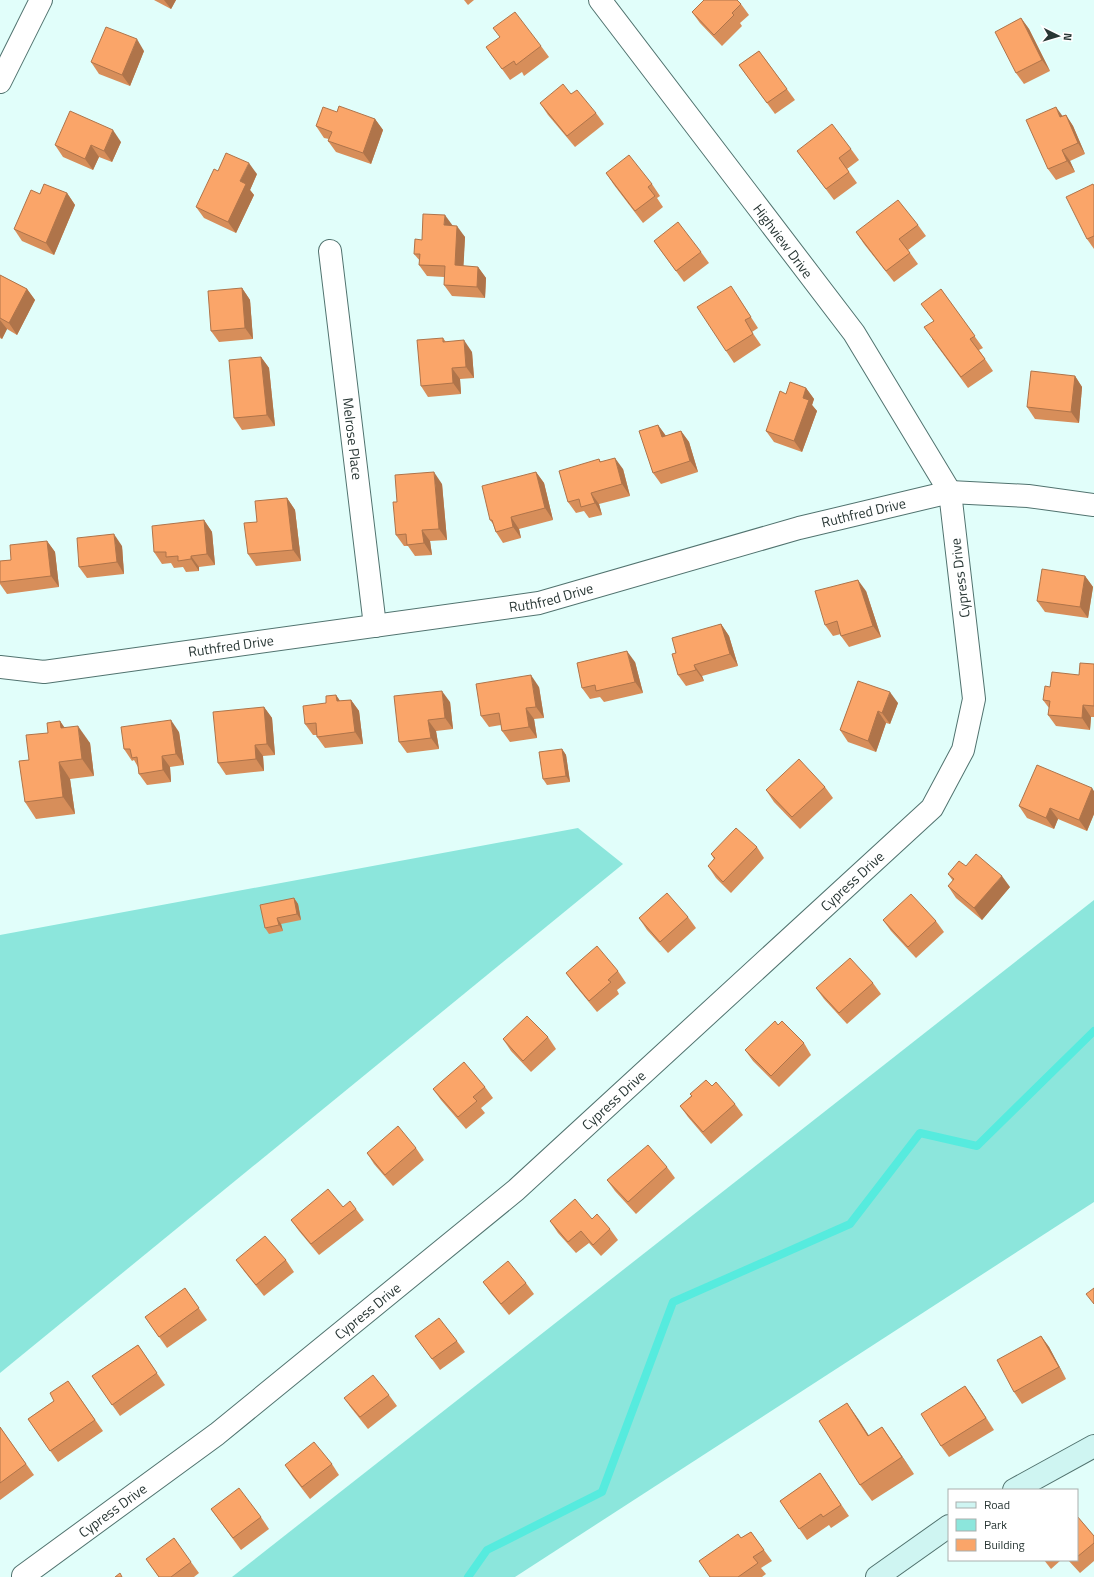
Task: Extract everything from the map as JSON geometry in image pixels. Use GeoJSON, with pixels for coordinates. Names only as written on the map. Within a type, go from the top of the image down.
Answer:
{"type":"FeatureCollection","features":[{"type":"Feature","properties":{"kind":"street"},"geometry":{"type":"LineString","coordinates":[[0,82],[41,0]]}},
{"type":"Feature","properties":{"kind":"street","name":"Highview Drive"},"geometry":{"type":"LineString","coordinates":[[600,0],[854,333],[950,492]]}},
{"type":"Feature","properties":{"kind":"street","name":"Melrose Place"},"geometry":{"type":"LineString","coordinates":[[330,251],[375,626]]}},
{"type":"Feature","properties":{"kind":"street","name":"Ruthfred Drive"},"geometry":{"type":"LineString","coordinates":[[0,667],[44,672],[539,603],[799,528],[950,492],[1028,496],[1094,505]]}},
{"type":"Feature","properties":{"kind":"street","name":"Cypress Drive"},"geometry":{"type":"LineString","coordinates":[[23,1576],[217,1434],[516,1190],[932,808],[963,750],[974,699],[950,492]]}},
{"type":"Feature","properties":{"kind":"street"},"geometry":{"type":"LineString","coordinates":[[1016,1489],[1094,1446]]}},
{"type":"Feature","properties":{"kind":"street"},"geometry":{"type":"LineString","coordinates":[[877,1577],[948,1527]]}},
{"type":"Feature","properties":{"kind":"green space"},"geometry":{"type":"Polygon","coordinates":[[[578,828],[623,864],[0,1373],[0,935],[578,828]]]}},
{"type":"Feature","properties":{"kind":"green space"},"geometry":{"type":"Polygon","coordinates":[[[1094,900],[1094,1202],[515,1577],[232,1577],[1094,900]]]}},
{"type":"Feature","properties":{"kind":"building"},"geometry":{"type":"Polygon","coordinates":[[[704,0],[737,0],[741,4],[732,13],[734,15],[714,35],[692,12],[704,0]]]}},
{"type":"Feature","properties":{"kind":"building"},"geometry":{"type":"Polygon","coordinates":[[[515,12],[541,46],[516,65],[514,61],[502,69],[486,47],[500,37],[493,28],[515,12]]]}},
{"type":"Feature","properties":{"kind":"building"},"geometry":{"type":"Polygon","coordinates":[[[1021,18],[1042,60],[1016,73],[995,32],[1021,18]]]}},
{"type":"Feature","properties":{"kind":"building"},"geometry":{"type":"Polygon","coordinates":[[[106,27],[137,39],[122,75],[91,62],[106,27]]]}},
{"type":"Feature","properties":{"kind":"building"},"geometry":{"type":"Polygon","coordinates":[[[759,51],[787,89],[767,103],[739,65],[759,51]]]}},
{"type":"Feature","properties":{"kind":"building"},"geometry":{"type":"Polygon","coordinates":[[[563,84],[571,94],[577,90],[596,113],[567,136],[540,103],[563,84]]]}},
{"type":"Feature","properties":{"kind":"building"},"geometry":{"type":"Polygon","coordinates":[[[339,106],[375,119],[363,153],[328,141],[332,132],[316,126],[323,107],[337,112],[339,106]]]}},
{"type":"Feature","properties":{"kind":"building"},"geometry":{"type":"Polygon","coordinates":[[[1056,107],[1060,117],[1066,115],[1078,143],[1062,150],[1067,161],[1048,169],[1026,120],[1056,107]]]}},
{"type":"Feature","properties":{"kind":"building"},"geometry":{"type":"Polygon","coordinates":[[[70,111],[113,130],[104,151],[91,145],[85,159],[55,145],[70,111]]]}},
{"type":"Feature","properties":{"kind":"building"},"geometry":{"type":"Polygon","coordinates":[[[832,124],[851,149],[839,158],[849,172],[826,189],[797,151],[832,124]]]}},
{"type":"Feature","properties":{"kind":"building"},"geometry":{"type":"Polygon","coordinates":[[[226,153],[249,163],[240,181],[246,184],[228,222],[196,207],[214,169],[218,171],[226,153]]]}},
{"type":"Feature","properties":{"kind":"building"},"geometry":{"type":"Polygon","coordinates":[[[629,155],[652,184],[648,187],[655,196],[635,211],[606,173],[629,155]]]}},
{"type":"Feature","properties":{"kind":"building"},"geometry":{"type":"Polygon","coordinates":[[[44,184],[67,193],[46,243],[14,229],[31,190],[40,194],[44,184]]]}},
{"type":"Feature","properties":{"kind":"building"},"geometry":{"type":"Polygon","coordinates":[[[1093,184],[1094,236],[1087,239],[1066,197],[1093,184]]]}},
{"type":"Feature","properties":{"kind":"building"},"geometry":{"type":"Polygon","coordinates":[[[898,200],[918,225],[899,239],[910,253],[886,271],[856,232],[898,200]]]}},
{"type":"Feature","properties":{"kind":"building"},"geometry":{"type":"Polygon","coordinates":[[[423,214],[445,215],[444,225],[457,226],[455,265],[478,267],[477,287],[444,285],[445,266],[419,265],[420,254],[414,254],[415,239],[422,240],[423,214]]]}},
{"type":"Feature","properties":{"kind":"building"},"geometry":{"type":"Polygon","coordinates":[[[678,222],[701,252],[676,271],[654,241],[678,222]]]}},
{"type":"Feature","properties":{"kind":"building"},"geometry":{"type":"Polygon","coordinates":[[[0,275],[27,289],[9,323],[0,318],[0,275]]]}},
{"type":"Feature","properties":{"kind":"building"},"geometry":{"type":"Polygon","coordinates":[[[731,286],[751,317],[745,320],[753,334],[726,351],[697,307],[731,286]]]}},
{"type":"Feature","properties":{"kind":"building"},"geometry":{"type":"Polygon","coordinates":[[[242,288],[245,328],[211,331],[208,291],[242,288]]]}},
{"type":"Feature","properties":{"kind":"building"},"geometry":{"type":"Polygon","coordinates":[[[941,289],[975,336],[970,339],[985,359],[961,377],[924,327],[934,321],[921,304],[941,289]]]}},
{"type":"Feature","properties":{"kind":"building"},"geometry":{"type":"Polygon","coordinates":[[[443,338],[443,342],[464,340],[466,367],[452,368],[453,383],[421,386],[417,340],[443,338]]]}},
{"type":"Feature","properties":{"kind":"building"},"geometry":{"type":"Polygon","coordinates":[[[261,357],[267,415],[234,418],[229,360],[261,357]]]}},
{"type":"Feature","properties":{"kind":"building"},"geometry":{"type":"Polygon","coordinates":[[[1031,371],[1075,376],[1071,412],[1027,407],[1031,371]]]}},
{"type":"Feature","properties":{"kind":"building"},"geometry":{"type":"Polygon","coordinates":[[[790,382],[806,388],[803,398],[809,400],[794,441],[766,431],[780,391],[786,394],[790,382]]]}},
{"type":"Feature","properties":{"kind":"building"},"geometry":{"type":"Polygon","coordinates":[[[658,425],[662,437],[681,431],[690,461],[653,473],[639,431],[658,425]]]}},
{"type":"Feature","properties":{"kind":"building"},"geometry":{"type":"Polygon","coordinates":[[[615,458],[622,484],[591,493],[595,503],[581,507],[579,499],[568,502],[559,471],[599,459],[600,462],[615,458]]]}},
{"type":"Feature","properties":{"kind":"building"},"geometry":{"type":"Polygon","coordinates":[[[434,472],[439,529],[422,530],[424,543],[407,545],[406,534],[396,535],[393,502],[397,502],[395,475],[434,472]]]}},
{"type":"Feature","properties":{"kind":"building"},"geometry":{"type":"Polygon","coordinates":[[[536,472],[545,508],[511,517],[513,527],[496,532],[492,520],[490,520],[482,486],[536,472]]]}},
{"type":"Feature","properties":{"kind":"building"},"geometry":{"type":"Polygon","coordinates":[[[287,498],[293,550],[248,554],[244,523],[257,522],[255,501],[287,498]]]}},
{"type":"Feature","properties":{"kind":"building"},"geometry":{"type":"Polygon","coordinates":[[[204,520],[207,554],[191,556],[191,559],[178,561],[178,556],[166,557],[166,552],[154,552],[152,526],[204,520]]]}},
{"type":"Feature","properties":{"kind":"building"},"geometry":{"type":"Polygon","coordinates":[[[114,534],[117,562],[79,567],[77,538],[114,534]]]}},
{"type":"Feature","properties":{"kind":"building"},"geometry":{"type":"Polygon","coordinates":[[[47,541],[51,576],[0,582],[0,561],[11,560],[10,545],[47,541]]]}},
{"type":"Feature","properties":{"kind":"building"},"geometry":{"type":"Polygon","coordinates":[[[1042,569],[1085,576],[1080,607],[1037,601],[1042,569]]]}},
{"type":"Feature","properties":{"kind":"building"},"geometry":{"type":"Polygon","coordinates":[[[858,580],[873,626],[841,636],[837,621],[825,625],[815,591],[858,580]]]}},
{"type":"Feature","properties":{"kind":"building"},"geometry":{"type":"Polygon","coordinates":[[[721,624],[730,654],[694,665],[696,670],[678,675],[672,654],[676,653],[672,638],[721,624]]]}},
{"type":"Feature","properties":{"kind":"building"},"geometry":{"type":"Polygon","coordinates":[[[627,651],[635,682],[596,691],[595,685],[582,688],[577,663],[627,651]]]}},
{"type":"Feature","properties":{"kind":"building"},"geometry":{"type":"Polygon","coordinates":[[[1080,663],[1094,664],[1094,706],[1083,705],[1082,718],[1048,715],[1050,701],[1043,700],[1045,686],[1050,687],[1052,672],[1079,675],[1080,663]]]}},
{"type":"Feature","properties":{"kind":"building"},"geometry":{"type":"Polygon","coordinates":[[[531,675],[536,707],[526,708],[529,727],[502,731],[499,713],[481,716],[476,684],[531,675]]]}},
{"type":"Feature","properties":{"kind":"building"},"geometry":{"type":"Polygon","coordinates":[[[858,681],[890,692],[882,713],[878,711],[868,741],[840,730],[858,681]]]}},
{"type":"Feature","properties":{"kind":"building"},"geometry":{"type":"Polygon","coordinates":[[[442,691],[445,718],[428,720],[431,738],[399,742],[394,696],[442,691]]]}},
{"type":"Feature","properties":{"kind":"building"},"geometry":{"type":"Polygon","coordinates":[[[336,695],[337,701],[351,700],[355,732],[317,737],[316,723],[305,724],[303,706],[326,703],[326,696],[336,695]]]}},
{"type":"Feature","properties":{"kind":"building"},"geometry":{"type":"Polygon","coordinates":[[[264,707],[267,744],[255,745],[256,759],[218,763],[213,712],[264,707]]]}},
{"type":"Feature","properties":{"kind":"building"},"geometry":{"type":"Polygon","coordinates":[[[171,720],[176,754],[162,756],[163,770],[139,774],[137,757],[132,758],[130,749],[124,749],[121,727],[171,720]]]}},
{"type":"Feature","properties":{"kind":"building"},"geometry":{"type":"Polygon","coordinates":[[[60,721],[61,728],[78,726],[82,759],[59,762],[63,797],[25,802],[19,761],[29,760],[26,735],[48,733],[47,723],[60,721]]]}},
{"type":"Feature","properties":{"kind":"building"},"geometry":{"type":"Polygon","coordinates":[[[562,749],[566,776],[543,779],[539,752],[562,749]]]}},
{"type":"Feature","properties":{"kind":"building"},"geometry":{"type":"Polygon","coordinates":[[[799,759],[825,787],[792,817],[766,790],[799,759]]]}},
{"type":"Feature","properties":{"kind":"building"},"geometry":{"type":"Polygon","coordinates":[[[1037,765],[1092,788],[1079,820],[1050,808],[1046,818],[1019,806],[1037,765]]]}},
{"type":"Feature","properties":{"kind":"building"},"geometry":{"type":"Polygon","coordinates":[[[736,828],[757,847],[723,882],[708,866],[715,858],[711,854],[736,828]]]}},
{"type":"Feature","properties":{"kind":"building"},"geometry":{"type":"Polygon","coordinates":[[[976,854],[1002,876],[974,908],[948,886],[954,879],[948,874],[959,861],[966,866],[976,854]]]}},
{"type":"Feature","properties":{"kind":"building"},"geometry":{"type":"Polygon","coordinates":[[[667,893],[688,917],[660,942],[639,918],[667,893]]]}},
{"type":"Feature","properties":{"kind":"building"},"geometry":{"type":"Polygon","coordinates":[[[911,894],[936,921],[908,947],[883,920],[911,894]]]}},
{"type":"Feature","properties":{"kind":"building"},"geometry":{"type":"Polygon","coordinates":[[[294,898],[297,914],[277,918],[279,925],[265,928],[260,905],[294,898]]]}},
{"type":"Feature","properties":{"kind":"building"},"geometry":{"type":"Polygon","coordinates":[[[597,946],[618,971],[608,980],[611,982],[589,1001],[566,973],[597,946]]]}},
{"type":"Feature","properties":{"kind":"building"},"geometry":{"type":"Polygon","coordinates":[[[850,958],[873,983],[839,1013],[816,988],[850,958]]]}},
{"type":"Feature","properties":{"kind":"building"},"geometry":{"type":"Polygon","coordinates":[[[527,1016],[548,1037],[523,1061],[503,1039],[527,1016]]]}},
{"type":"Feature","properties":{"kind":"building"},"geometry":{"type":"Polygon","coordinates":[[[775,1021],[778,1025],[782,1021],[804,1043],[771,1076],[745,1050],[775,1021]]]}},
{"type":"Feature","properties":{"kind":"building"},"geometry":{"type":"Polygon","coordinates":[[[464,1062],[485,1087],[473,1097],[477,1101],[458,1117],[433,1089],[464,1062]]]}},
{"type":"Feature","properties":{"kind":"building"},"geometry":{"type":"Polygon","coordinates":[[[706,1080],[712,1086],[716,1082],[735,1104],[703,1132],[680,1106],[692,1096],[690,1094],[706,1080]]]}},
{"type":"Feature","properties":{"kind":"building"},"geometry":{"type":"Polygon","coordinates":[[[398,1126],[416,1148],[385,1175],[367,1153],[398,1126]]]}},
{"type":"Feature","properties":{"kind":"building"},"geometry":{"type":"Polygon","coordinates":[[[648,1145],[667,1167],[628,1202],[607,1180],[648,1145]]]}},
{"type":"Feature","properties":{"kind":"building"},"geometry":{"type":"Polygon","coordinates":[[[328,1189],[343,1207],[350,1201],[356,1209],[311,1244],[291,1220],[328,1189]]]}},
{"type":"Feature","properties":{"kind":"building"},"geometry":{"type":"Polygon","coordinates":[[[575,1199],[592,1219],[597,1214],[610,1229],[593,1245],[581,1231],[568,1242],[550,1221],[575,1199]]]}},
{"type":"Feature","properties":{"kind":"building"},"geometry":{"type":"Polygon","coordinates":[[[265,1236],[286,1260],[256,1285],[236,1260],[265,1236]]]}},
{"type":"Feature","properties":{"kind":"building"},"geometry":{"type":"Polygon","coordinates":[[[508,1261],[526,1283],[501,1304],[483,1282],[508,1261]]]}},
{"type":"Feature","properties":{"kind":"building"},"geometry":{"type":"Polygon","coordinates":[[[185,1288],[199,1308],[159,1337],[145,1317],[185,1288]]]}},
{"type":"Feature","properties":{"kind":"building"},"geometry":{"type":"Polygon","coordinates":[[[1094,1288],[1094,1304],[1086,1294],[1094,1288]]]}},
{"type":"Feature","properties":{"kind":"building"},"geometry":{"type":"Polygon","coordinates":[[[439,1318],[457,1341],[432,1359],[415,1336],[439,1318]]]}},
{"type":"Feature","properties":{"kind":"building"},"geometry":{"type":"Polygon","coordinates":[[[1041,1336],[1059,1367],[1014,1392],[997,1360],[1041,1336]]]}},
{"type":"Feature","properties":{"kind":"building"},"geometry":{"type":"Polygon","coordinates":[[[138,1345],[157,1373],[112,1405],[92,1376],[138,1345]]]}},
{"type":"Feature","properties":{"kind":"building"},"geometry":{"type":"Polygon","coordinates":[[[373,1375],[389,1395],[360,1417],[344,1398],[373,1375]]]}},
{"type":"Feature","properties":{"kind":"building"},"geometry":{"type":"Polygon","coordinates":[[[68,1381],[95,1420],[50,1451],[28,1419],[54,1401],[50,1393],[68,1381]]]}},
{"type":"Feature","properties":{"kind":"building"},"geometry":{"type":"Polygon","coordinates":[[[965,1386],[986,1418],[941,1446],[921,1414],[965,1386]]]}},
{"type":"Feature","properties":{"kind":"building"},"geometry":{"type":"Polygon","coordinates":[[[847,1403],[868,1436],[882,1427],[902,1457],[860,1485],[819,1421],[847,1403]]]}},
{"type":"Feature","properties":{"kind":"building"},"geometry":{"type":"Polygon","coordinates":[[[0,1427],[26,1464],[0,1483],[0,1427]]]}},
{"type":"Feature","properties":{"kind":"building"},"geometry":{"type":"Polygon","coordinates":[[[314,1442],[332,1464],[302,1487],[285,1465],[314,1442]]]}},
{"type":"Feature","properties":{"kind":"building"},"geometry":{"type":"Polygon","coordinates":[[[820,1473],[841,1505],[823,1517],[821,1514],[799,1529],[780,1501],[820,1473]]]}},
{"type":"Feature","properties":{"kind":"building"},"geometry":{"type":"Polygon","coordinates":[[[239,1488],[261,1517],[233,1538],[211,1509],[239,1488]]]}},
{"type":"Feature","properties":{"kind":"building"},"geometry":{"type":"Polygon","coordinates":[[[1078,1517],[1094,1536],[1094,1543],[1078,1556],[1078,1517]]]}},
{"type":"Feature","properties":{"kind":"building"},"geometry":{"type":"Polygon","coordinates":[[[751,1532],[764,1550],[753,1557],[758,1563],[738,1577],[710,1577],[699,1561],[738,1534],[741,1538],[751,1532]]]}},
{"type":"Feature","properties":{"kind":"building"},"geometry":{"type":"Polygon","coordinates":[[[174,1538],[191,1562],[171,1577],[159,1577],[146,1559],[174,1538]]]}},
{"type":"Feature","properties":{"kind":"building"},"geometry":{"type":"Polygon","coordinates":[[[120,1573],[122,1577],[115,1577],[120,1573]]]}},
{"type":"Feature","properties":{"kind":"waterway"},"geometry":{"type":"LineString","coordinates":[[468,1577],[487,1550],[602,1492],[673,1302],[850,1224],[920,1133],[977,1146],[1094,1031]]}}]}
